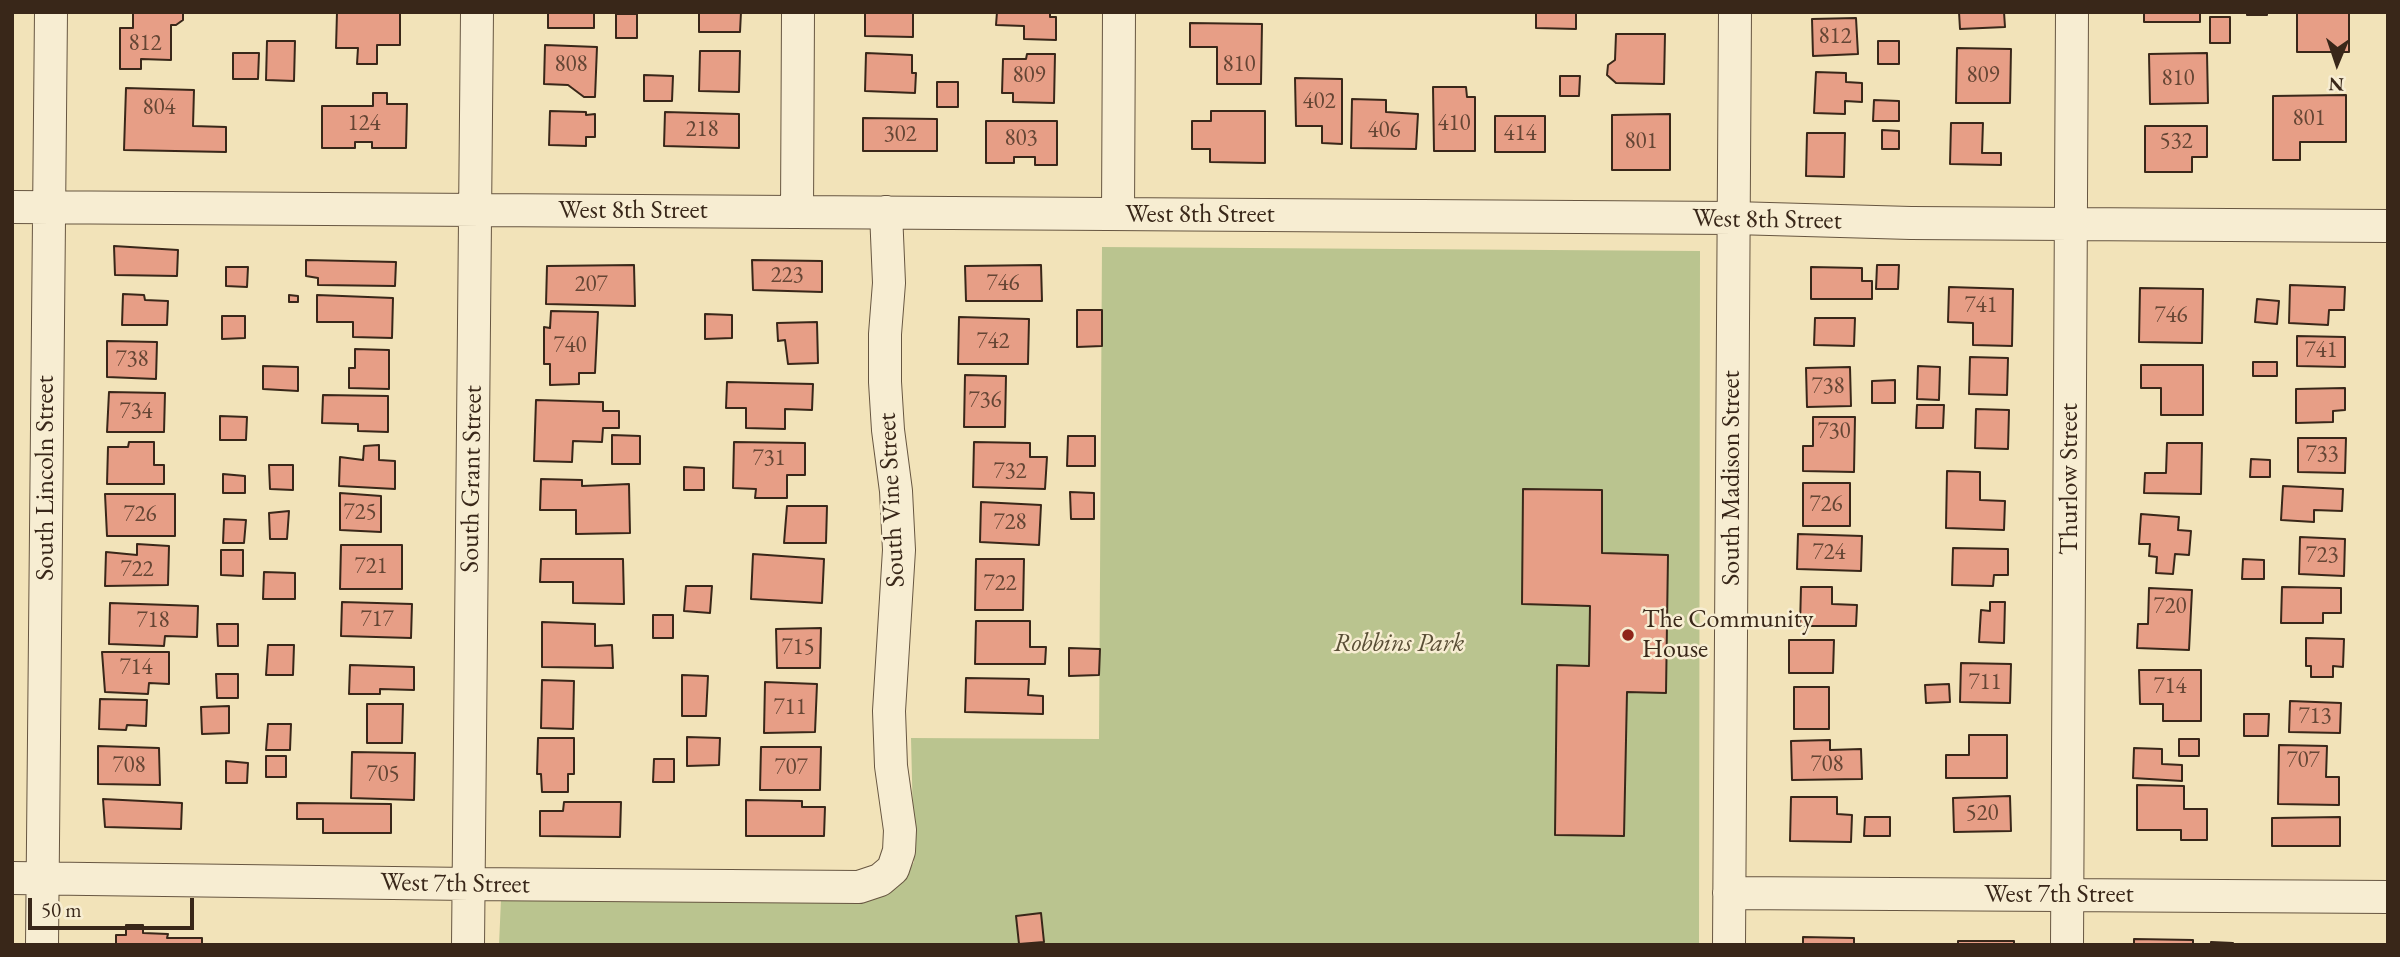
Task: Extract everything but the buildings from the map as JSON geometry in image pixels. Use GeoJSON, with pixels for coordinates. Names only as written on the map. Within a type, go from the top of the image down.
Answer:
{"type":"FeatureCollection","features":[{"type":"Feature","properties":{"kind":"street","name":"South Lincoln Street"},"geometry":{"type":"LineString","coordinates":[[42,945],[27,878],[48,207],[51,12]]}},
{"type":"Feature","properties":{"kind":"street","name":"South Grant Street"},"geometry":{"type":"LineString","coordinates":[[468,945],[477,12]]}},
{"type":"Feature","properties":{"kind":"street"},"geometry":{"type":"LineString","coordinates":[[797,212],[798,12]]}},
{"type":"Feature","properties":{"kind":"street"},"geometry":{"type":"LineString","coordinates":[[1118,214],[1119,12]]}},
{"type":"Feature","properties":{"kind":"street","name":"South Madison Street"},"geometry":{"type":"LineString","coordinates":[[1729,945],[1735,12]]}},
{"type":"Feature","properties":{"kind":"street","name":"Thurlow Street"},"geometry":{"type":"LineString","coordinates":[[2067,945],[2072,12]]}},
{"type":"Feature","properties":{"kind":"street","name":"West 8th Street"},"geometry":{"type":"LineString","coordinates":[[12,207],[1734,218],[2388,226]]}},
{"type":"Feature","properties":{"kind":"street","name":"South Vine Street"},"geometry":{"type":"LineString","coordinates":[[886,212],[889,283],[885,382],[899,550],[889,710],[891,766],[900,830],[899,851],[893,869]]}},
{"type":"Feature","properties":{"kind":"street","name":"West 7th Street"},"geometry":{"type":"LineString","coordinates":[[27,878],[859,887],[880,880],[893,869]]}},
{"type":"Feature","properties":{"kind":"street","name":"West 7th Street"},"geometry":{"type":"LineString","coordinates":[[1730,893],[2388,897]]}},
{"type":"Feature","properties":{"kind":"green space","name":"Robbins Park"},"geometry":{"type":"Polygon","coordinates":[[[1102,247],[1700,251],[1699,945],[499,945],[501,899],[869,901],[896,886],[914,862],[911,738],[1099,739],[1102,247]]]}},
{"type":"Feature","properties":{"kind":"place","name":"The Community House"},"geometry":{"type":"Point","coordinates":[1628,635]}}]}
